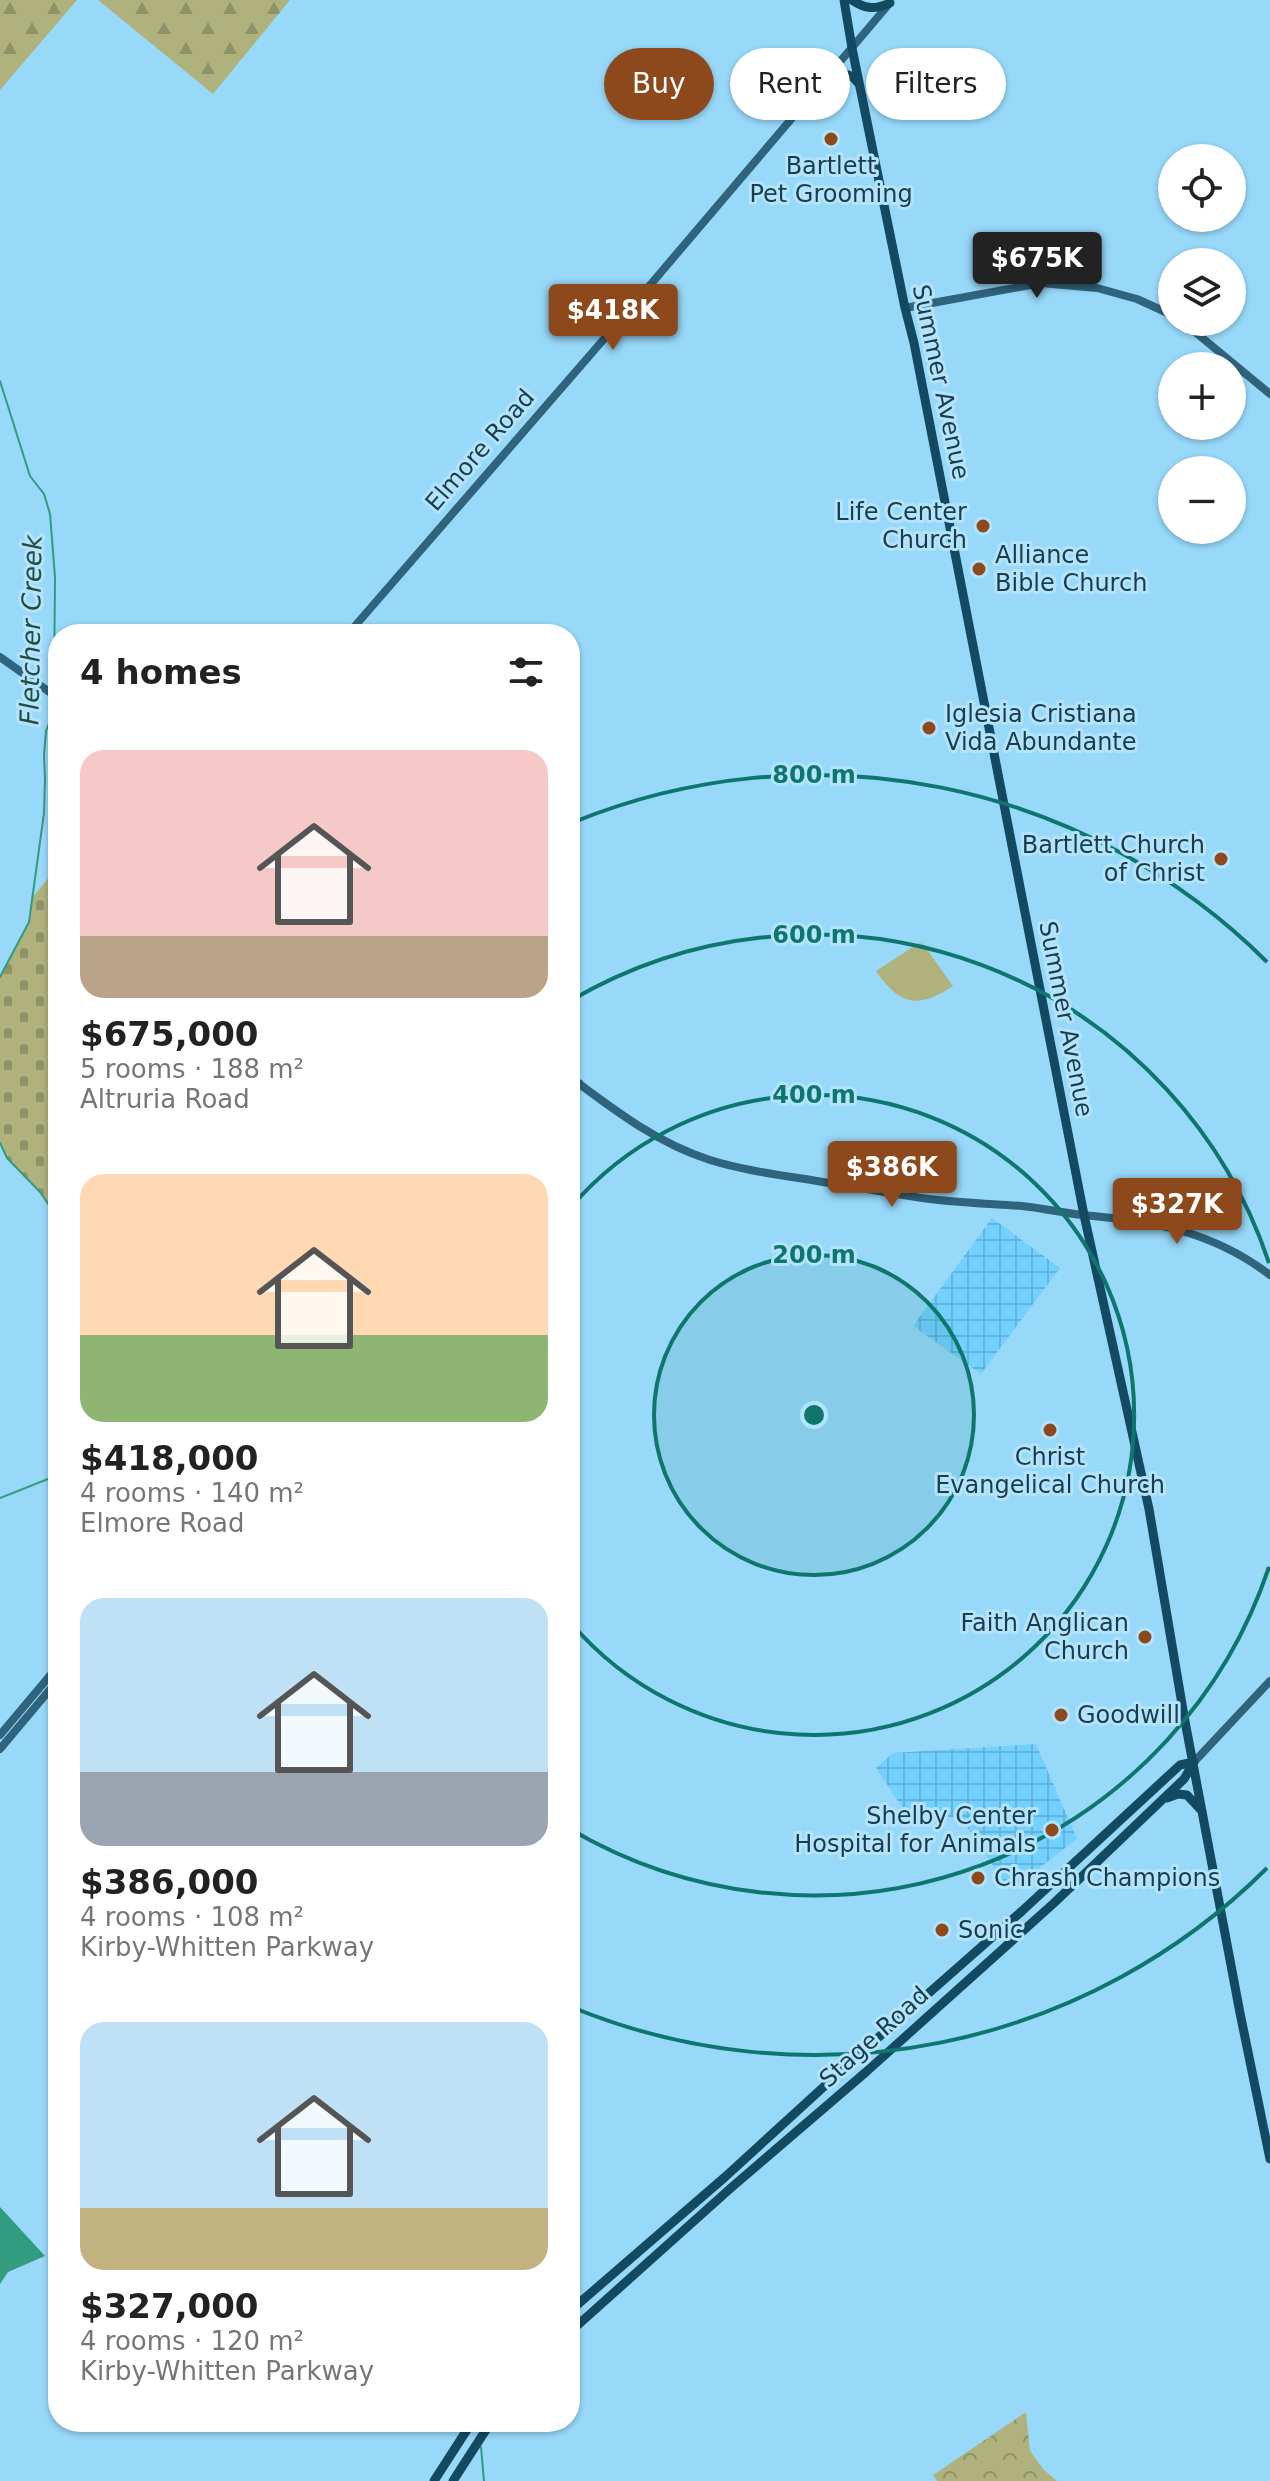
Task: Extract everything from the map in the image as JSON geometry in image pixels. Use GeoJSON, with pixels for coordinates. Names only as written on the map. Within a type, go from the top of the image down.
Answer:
{"type":"FeatureCollection","features":[{"type":"Feature","properties":{"kind":"main road","name":"Summer Avenue"},"geometry":{"type":"LineString","coordinates":[[844,0],[961,576],[1084,1215],[1149,1509],[1184,1716],[1270,2159]]}},
{"type":"Feature","properties":{"kind":"main road"},"geometry":{"type":"LineString","coordinates":[[852,0],[871,9],[891,2]]}},
{"type":"Feature","properties":{"kind":"main road"},"geometry":{"type":"LineString","coordinates":[[850,76],[859,84]]}},
{"type":"Feature","properties":{"kind":"main road","name":"Stage Road"},"geometry":{"type":"LineString","coordinates":[[580,2323],[866,2072],[1086,1873],[1184,1779],[1194,1762]]}},
{"type":"Feature","properties":{"kind":"main road","name":"Stage Road"},"geometry":{"type":"LineString","coordinates":[[580,2302],[725,2177],[1180,1765],[1194,1762]]}},
{"type":"Feature","properties":{"kind":"main road"},"geometry":{"type":"LineString","coordinates":[[1164,1798],[1187,1795],[1202,1812]]}},
{"type":"Feature","properties":{"kind":"main road"},"geometry":{"type":"LineString","coordinates":[[1086,1873],[1100,1854],[1101,1850],[1096,1844]]}},
{"type":"Feature","properties":{"kind":"main road"},"geometry":{"type":"LineString","coordinates":[[434,2481],[465,2432]]}},
{"type":"Feature","properties":{"kind":"main road"},"geometry":{"type":"LineString","coordinates":[[453,2481],[484,2432]]}},
{"type":"Feature","properties":{"kind":"street","name":"Elmore Road"},"geometry":{"type":"LineString","coordinates":[[850,50],[891,2]]}},
{"type":"Feature","properties":{"kind":"street","name":"Elmore Road"},"geometry":{"type":"LineString","coordinates":[[357,624],[790,120]]}},
{"type":"Feature","properties":{"kind":"street"},"geometry":{"type":"LineString","coordinates":[[905,308],[1041,283],[1097,288],[1158,309]]}},
{"type":"Feature","properties":{"kind":"street"},"geometry":{"type":"LineString","coordinates":[[1200,336],[1270,394]]}},
{"type":"Feature","properties":{"kind":"street"},"geometry":{"type":"LineString","coordinates":[[0,657],[48,691]]}},
{"type":"Feature","properties":{"kind":"street"},"geometry":{"type":"LineString","coordinates":[[580,1084],[625,1118],[664,1142],[708,1159],[746,1169],[936,1200],[1025,1206],[1162,1225],[1198,1235],[1248,1259],[1270,1275]]}},
{"type":"Feature","properties":{"kind":"street"},"geometry":{"type":"LineString","coordinates":[[0,1735],[48,1678]]}},
{"type":"Feature","properties":{"kind":"street","name":"Stage Road"},"geometry":{"type":"LineString","coordinates":[[1194,1762],[1270,1681]]}},
{"type":"Feature","properties":{"kind":"street"},"geometry":{"type":"LineString","coordinates":[[0,1749],[48,1692]]}},
{"type":"Feature","properties":{"kind":"shaded area"},"geometry":{"type":"Polygon","coordinates":[[[992,1218],[1060,1268],[981,1374],[913,1326],[992,1218]]]}},
{"type":"Feature","properties":{"kind":"shaded area"},"geometry":{"type":"Polygon","coordinates":[[[1036,1744],[1077,1839],[1012,1889],[1004,1882],[961,1818],[906,1813],[876,1768],[893,1753],[1036,1744]]]}},
{"type":"Feature","properties":{"kind":"shaded area"},"geometry":{"type":"Polygon","coordinates":[[[0,2207],[45,2256],[8,2272],[0,2284],[0,2207]]]}},
{"type":"Feature","properties":{"kind":"green space"},"geometry":{"type":"Polygon","coordinates":[[[0,0],[77,0],[0,90],[0,0]]]}},
{"type":"Feature","properties":{"kind":"green space"},"geometry":{"type":"Polygon","coordinates":[[[98,0],[290,0],[213,94],[98,0]]]}},
{"type":"Feature","properties":{"kind":"green space"},"geometry":{"type":"Polygon","coordinates":[[[48,878],[48,1204],[7,1158],[0,1143],[0,977],[29,922],[32,898],[48,878]]]}},
{"type":"Feature","properties":{"kind":"green space"},"geometry":{"type":"Polygon","coordinates":[[[919,943],[923,944],[953,986],[920,1001],[910,1000],[893,991],[876,971],[919,943]]]}},
{"type":"Feature","properties":{"kind":"green space"},"geometry":{"type":"Polygon","coordinates":[[[1026,2412],[1030,2451],[1057,2481],[937,2481],[933,2475],[1026,2412]]]}},
{"type":"Feature","properties":{"kind":"waterway","name":"Fletcher Creek"},"geometry":{"type":"LineString","coordinates":[[0,381],[30,476],[44,494],[50,514],[55,624]]}},
{"type":"Feature","properties":{"kind":"waterway","name":"Fletcher Creek"},"geometry":{"type":"LineString","coordinates":[[0,977],[29,922],[44,813],[44,755],[48,726]]}},
{"type":"Feature","properties":{"kind":"waterway","name":"Fletcher Creek"},"geometry":{"type":"LineString","coordinates":[[0,1143],[7,1158],[48,1204]]}},
{"type":"Feature","properties":{"kind":"waterway"},"geometry":{"type":"LineString","coordinates":[[0,1498],[48,1479]]}},
{"type":"Feature","properties":{"kind":"waterway","name":"Fletcher Creek"},"geometry":{"type":"LineString","coordinates":[[481,2447],[484,2481]]}},
{"type":"Feature","properties":{"kind":"place","name":"Bartlett Pet Grooming"},"geometry":{"type":"Point","coordinates":[831,139]}},
{"type":"Feature","properties":{"kind":"place","name":"Life Center Church"},"geometry":{"type":"Point","coordinates":[983,526]}},
{"type":"Feature","properties":{"kind":"place","name":"Alliance Bible Church"},"geometry":{"type":"Point","coordinates":[979,569]}},
{"type":"Feature","properties":{"kind":"place","name":"Iglesia Cristiana Vida Abundante"},"geometry":{"type":"Point","coordinates":[929,728]}},
{"type":"Feature","properties":{"kind":"place","name":"Bartlett Church of Christ"},"geometry":{"type":"Point","coordinates":[1221,859]}},
{"type":"Feature","properties":{"kind":"place","name":"Christ Evangelical Church"},"geometry":{"type":"Point","coordinates":[1050,1430]}},
{"type":"Feature","properties":{"kind":"place","name":"Faith Anglican Church"},"geometry":{"type":"Point","coordinates":[1145,1637]}},
{"type":"Feature","properties":{"kind":"place","name":"Goodwill"},"geometry":{"type":"Point","coordinates":[1061,1715]}},
{"type":"Feature","properties":{"kind":"place","name":"Shelby Center Hospital for Animals"},"geometry":{"type":"Point","coordinates":[1052,1830]}},
{"type":"Feature","properties":{"kind":"place","name":"Chrash Champions"},"geometry":{"type":"Point","coordinates":[978,1878]}},
{"type":"Feature","properties":{"kind":"place","name":"Sonic"},"geometry":{"type":"Point","coordinates":[942,1930]}}]}
